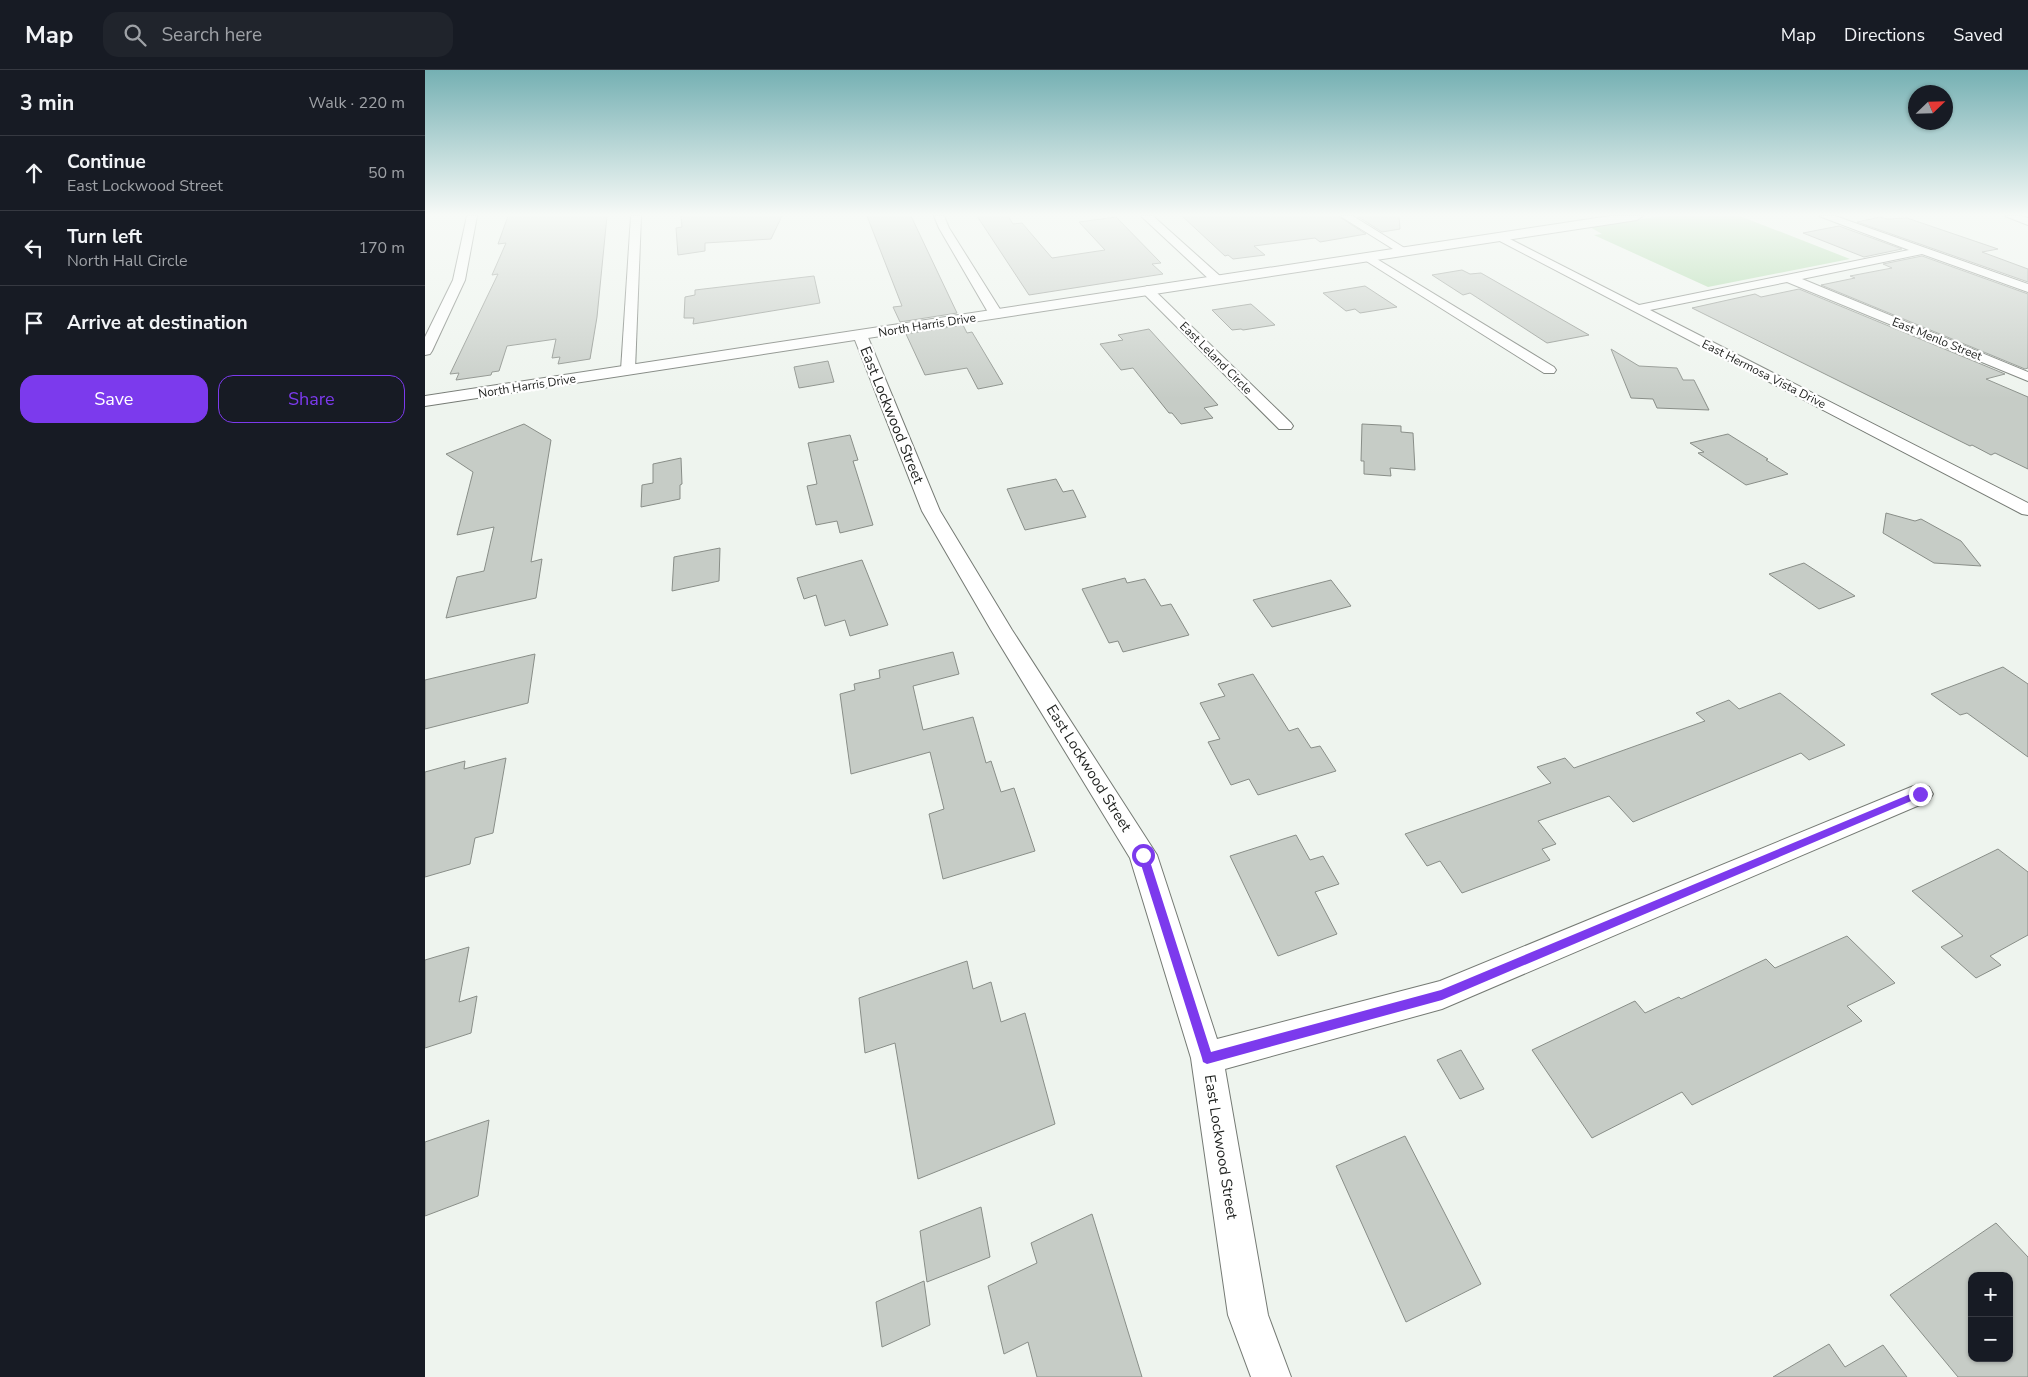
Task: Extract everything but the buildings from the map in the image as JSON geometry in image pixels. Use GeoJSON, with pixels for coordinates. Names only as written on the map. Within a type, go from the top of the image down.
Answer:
{"type":"FeatureCollection","features":[{"type":"Feature","properties":{"kind":"street"},"geometry":{"type":"LineString","coordinates":[[425,351],[460,277]]}},
{"type":"Feature","properties":{"kind":"street"},"geometry":{"type":"LineString","coordinates":[[628,370],[633,277]]}},
{"type":"Feature","properties":{"kind":"street"},"geometry":{"type":"LineString","coordinates":[[973,277],[996,314]]}},
{"type":"Feature","properties":{"kind":"street"},"geometry":{"type":"LineString","coordinates":[[1213,277],[1216,280]]}},
{"type":"Feature","properties":{"kind":"street","name":"North Harris Drive"},"geometry":{"type":"LineString","coordinates":[[425,401],[1237,277]]}},
{"type":"Feature","properties":{"kind":"street"},"geometry":{"type":"LineString","coordinates":[[1398,277],[1549,370]]}},
{"type":"Feature","properties":{"kind":"street","name":"East Hermosa Vista Drive"},"geometry":{"type":"LineString","coordinates":[[1575,277],[2028,510]]}},
{"type":"Feature","properties":{"kind":"street"},"geometry":{"type":"LineString","coordinates":[[1637,309],[1800,277]]}},
{"type":"Feature","properties":{"kind":"street"},"geometry":{"type":"LineString","coordinates":[[1996,277],[2028,288]]}},
{"type":"Feature","properties":{"kind":"street","name":"East Menlo Street"},"geometry":{"type":"LineString","coordinates":[[1791,279],[2028,376]]}},
{"type":"Feature","properties":{"kind":"street","name":"East Leland Circle"},"geometry":{"type":"LineString","coordinates":[[1147,290],[1285,426]]}},
{"type":"Feature","properties":{"kind":"street","name":"East Lockwood Street"},"geometry":{"type":"LineString","coordinates":[[860,335],[931,511],[1007,638],[1143,855],[1207,1058],[1248,1316],[1271,1377]]}},
{"type":"Feature","properties":{"kind":"street"},"geometry":{"type":"LineString","coordinates":[[1207,1058],[1442,995],[1920,794]]}},
{"type":"Feature","properties":{"kind":"green space"},"geometry":{"type":"Polygon","coordinates":[[[1686,277],[1759,277],[1708,287],[1686,277]]]}},
{"type":"Feature","properties":{"kind":"route"},"geometry":{"type":"LineString","coordinates":[[1143,855],[1207,1058],[1340,1024],[1442,995],[1920,794]]}}]}
